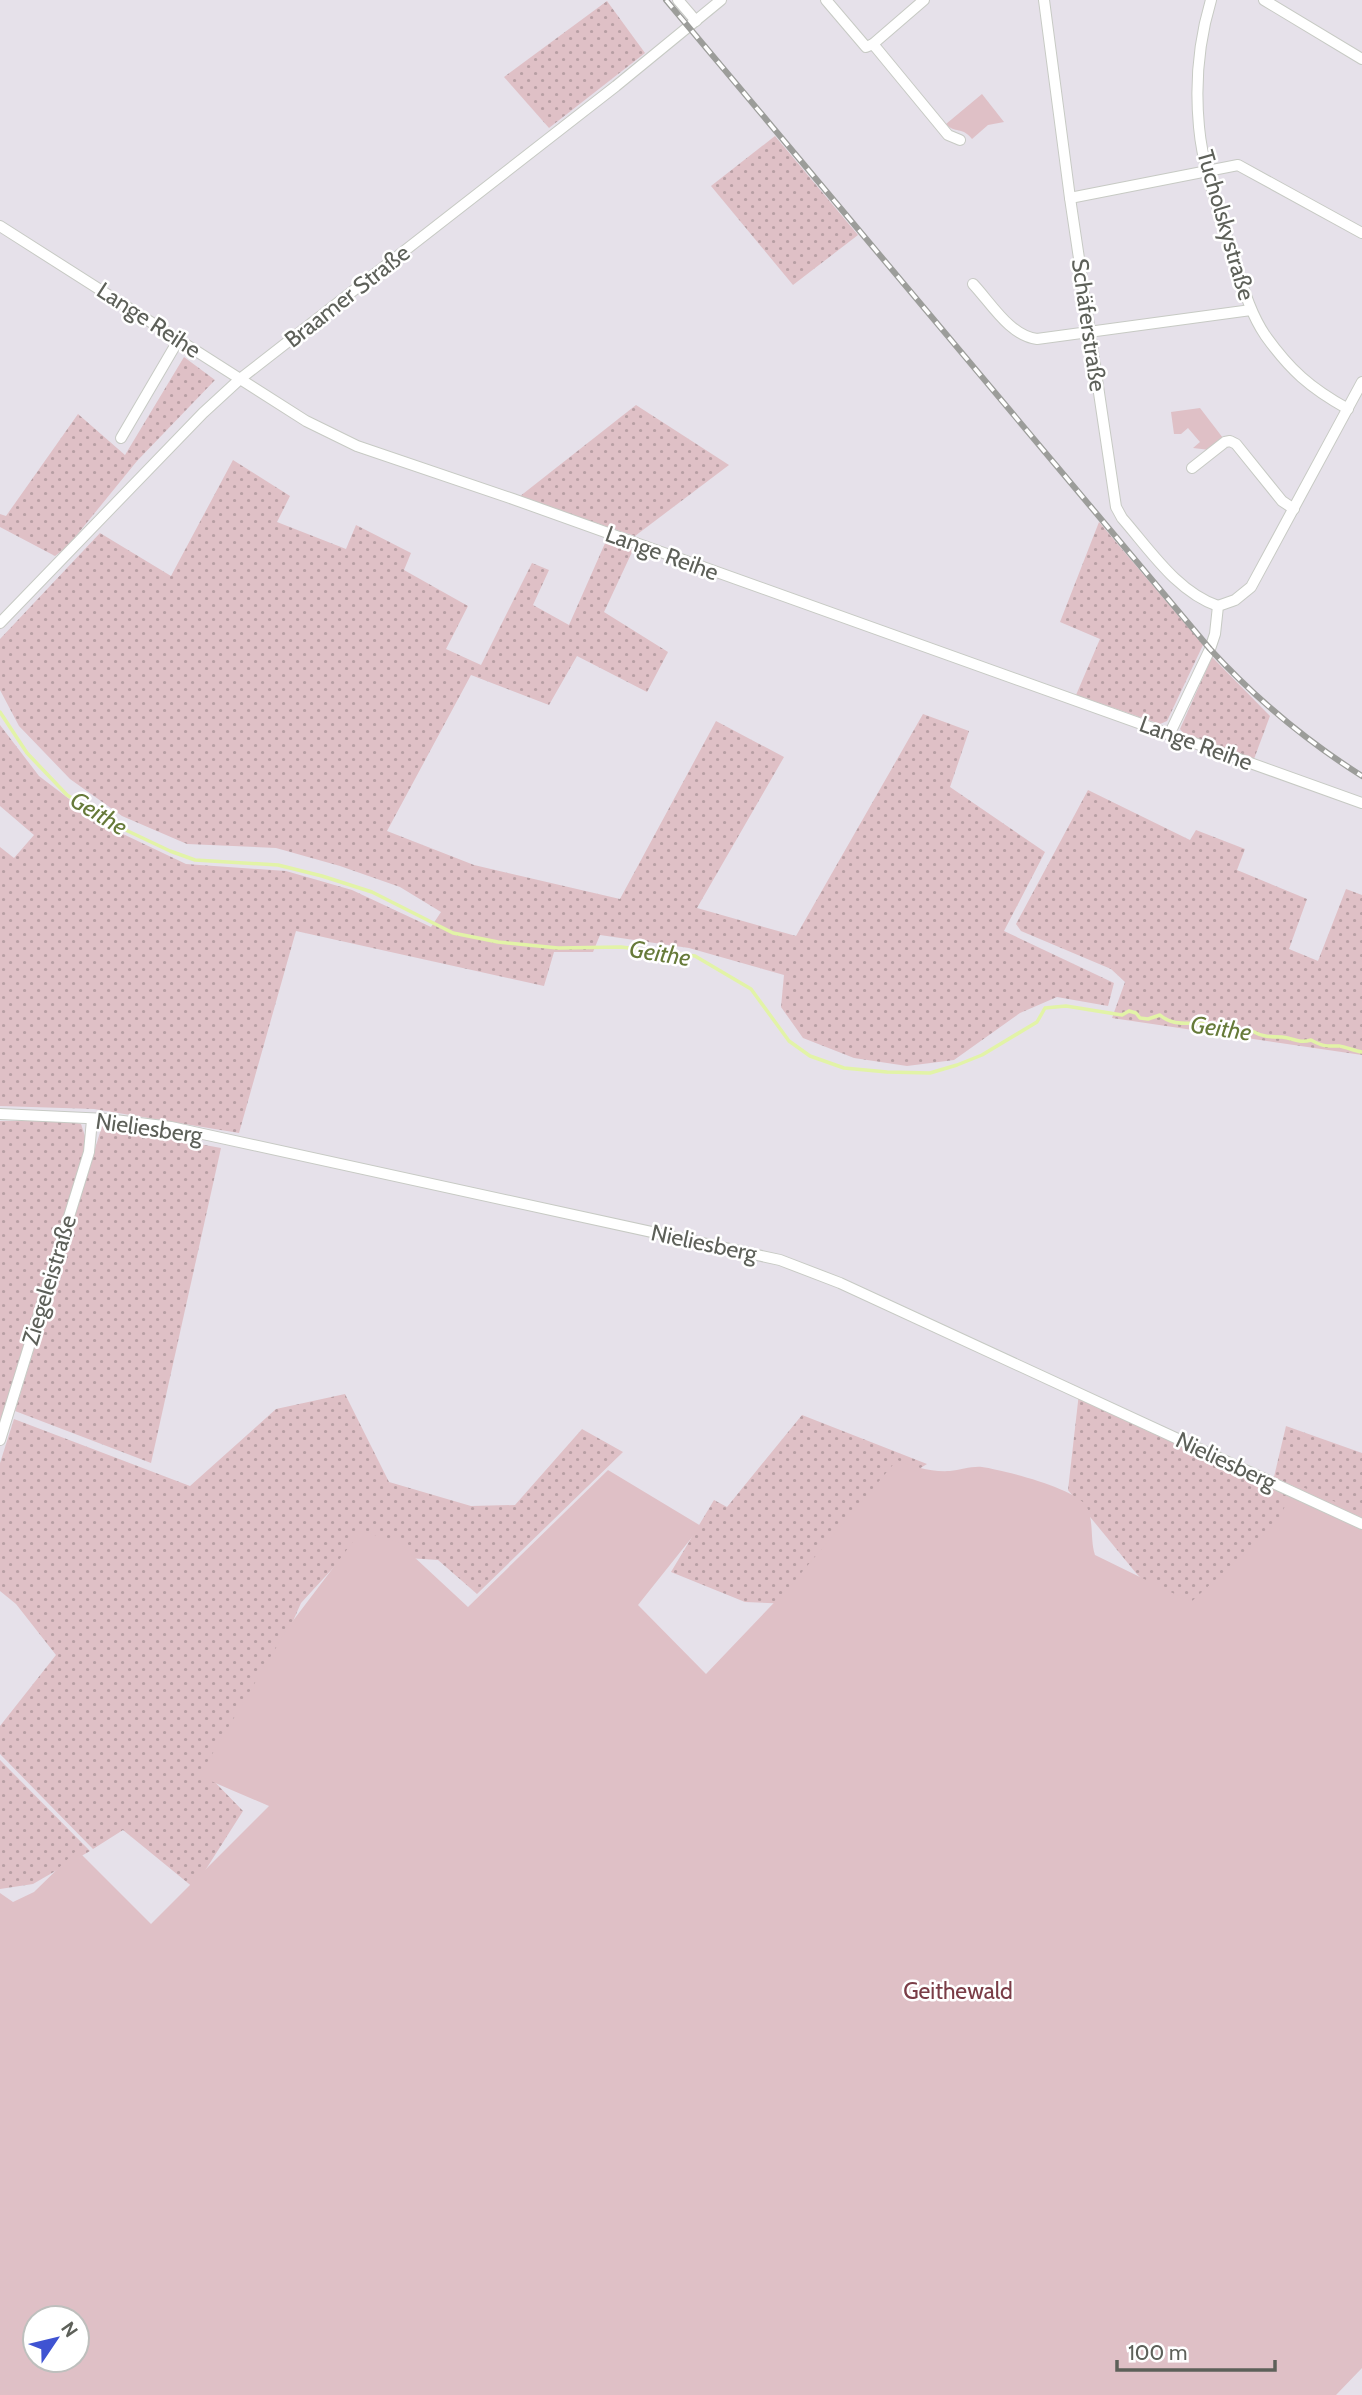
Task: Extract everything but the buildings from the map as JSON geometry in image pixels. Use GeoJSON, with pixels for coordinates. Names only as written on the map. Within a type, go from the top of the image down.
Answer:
{"type":"FeatureCollection","features":[{"type":"Feature","properties":{"kind":"street"},"geometry":{"type":"LineString","coordinates":[[678,0],[696,21]]}},
{"type":"Feature","properties":{"kind":"street","name":"Braamer Straße"},"geometry":{"type":"LineString","coordinates":[[0,623],[203,413],[240,379],[721,0]]}},
{"type":"Feature","properties":{"kind":"street"},"geometry":{"type":"LineString","coordinates":[[826,0],[866,47],[924,0]]}},
{"type":"Feature","properties":{"kind":"street","name":"Schäferstraße"},"geometry":{"type":"LineString","coordinates":[[1044,0],[1116,507],[1122,518],[1182,586],[1195,596],[1218,606]]}},
{"type":"Feature","properties":{"kind":"street","name":"Tucholskystraße"},"geometry":{"type":"LineString","coordinates":[[1211,0],[1202,31],[1199,127],[1208,172],[1251,310],[1264,334],[1288,365],[1307,384],[1348,409]]}},
{"type":"Feature","properties":{"kind":"street"},"geometry":{"type":"LineString","coordinates":[[1264,0],[1362,59]]}},
{"type":"Feature","properties":{"kind":"street"},"geometry":{"type":"LineString","coordinates":[[873,44],[948,135],[960,140]]}},
{"type":"Feature","properties":{"kind":"street"},"geometry":{"type":"LineString","coordinates":[[1070,198],[1238,165],[1362,233]]}},
{"type":"Feature","properties":{"kind":"street","name":"Lange Reihe"},"geometry":{"type":"LineString","coordinates":[[0,226],[306,421],[356,446],[513,499],[1362,803]]}},
{"type":"Feature","properties":{"kind":"street"},"geometry":{"type":"LineString","coordinates":[[973,284],[1014,330],[1029,339],[1091,334],[1251,310]]}},
{"type":"Feature","properties":{"kind":"street"},"geometry":{"type":"LineString","coordinates":[[121,438],[179,339]]}},
{"type":"Feature","properties":{"kind":"street"},"geometry":{"type":"LineString","coordinates":[[1169,735],[1210,649],[1215,634],[1218,606],[1235,600],[1251,587],[1362,382]]}},
{"type":"Feature","properties":{"kind":"street"},"geometry":{"type":"LineString","coordinates":[[1192,468],[1230,441],[1236,444],[1282,501],[1294,509]]}},
{"type":"Feature","properties":{"kind":"street","name":"Nieliesberg"},"geometry":{"type":"LineString","coordinates":[[0,1114],[107,1119],[171,1127],[802,1266],[1362,1524]]}},
{"type":"Feature","properties":{"kind":"street","name":"Ziegeleistraße"},"geometry":{"type":"LineString","coordinates":[[0,1440],[89,1152],[92,1120]]}},
{"type":"Feature","properties":{"kind":"green space"},"geometry":{"type":"Polygon","coordinates":[[[607,1],[645,53],[549,128],[504,77],[607,1]]]}},
{"type":"Feature","properties":{"kind":"green space"},"geometry":{"type":"Polygon","coordinates":[[[982,94],[1004,122],[988,125],[972,139],[946,124],[982,94]]]}},
{"type":"Feature","properties":{"kind":"green space"},"geometry":{"type":"Polygon","coordinates":[[[775,136],[858,235],[793,285],[711,186],[775,136]]]}},
{"type":"Feature","properties":{"kind":"green space"},"geometry":{"type":"Polygon","coordinates":[[[184,357],[215,380],[137,461],[67,547],[55,556],[0,527],[0,514],[6,516],[78,414],[125,455],[184,357]]]}},
{"type":"Feature","properties":{"kind":"green space"},"geometry":{"type":"Polygon","coordinates":[[[636,405],[729,465],[635,536],[519,497],[636,405]]]}},
{"type":"Feature","properties":{"kind":"green space"},"geometry":{"type":"Polygon","coordinates":[[[1200,408],[1223,438],[1210,450],[1193,448],[1200,442],[1188,428],[1181,434],[1174,434],[1171,412],[1200,408]]]}},
{"type":"Feature","properties":{"kind":"green space"},"geometry":{"type":"Polygon","coordinates":[[[233,460],[290,496],[277,522],[346,549],[356,525],[411,553],[404,570],[468,606],[446,649],[481,665],[532,563],[549,570],[533,605],[569,625],[606,541],[633,550],[604,612],[668,652],[647,692],[577,656],[549,705],[471,675],[387,831],[474,865],[620,899],[716,721],[784,757],[697,908],[796,936],[923,714],[969,731],[950,787],[1045,852],[1004,931],[1114,983],[1108,1006],[1057,997],[1020,1013],[954,1060],[907,1066],[854,1058],[803,1038],[781,1007],[784,975],[689,948],[600,935],[593,952],[554,952],[544,986],[296,931],[239,1133],[94,1109],[0,1106],[0,847],[14,858],[34,835],[0,806],[0,725],[39,776],[102,824],[186,864],[286,871],[352,890],[431,927],[441,912],[400,887],[340,866],[276,848],[187,844],[122,816],[70,779],[19,726],[0,690],[0,639],[100,533],[171,576],[233,460]]]}},
{"type":"Feature","properties":{"kind":"green space"},"geometry":{"type":"Polygon","coordinates":[[[1099,522],[1203,645],[1167,721],[1160,724],[1076,695],[1100,639],[1060,622],[1099,522]]]}},
{"type":"Feature","properties":{"kind":"green space"},"geometry":{"type":"Polygon","coordinates":[[[1212,657],[1270,716],[1254,759],[1183,733],[1180,729],[1212,657]]]}},
{"type":"Feature","properties":{"kind":"green space"},"geometry":{"type":"Polygon","coordinates":[[[1088,790],[1190,840],[1196,830],[1245,849],[1237,870],[1307,899],[1289,949],[1318,961],[1346,889],[1362,895],[1362,1055],[1112,1018],[1125,982],[1111,969],[1021,931],[1016,924],[1088,790]]]}},
{"type":"Feature","properties":{"kind":"green space"},"geometry":{"type":"Polygon","coordinates":[[[0,1121],[67,1121],[81,1124],[87,1142],[0,1427],[0,1121]]]}},
{"type":"Feature","properties":{"kind":"green space"},"geometry":{"type":"Polygon","coordinates":[[[102,1126],[221,1148],[151,1463],[15,1411],[102,1126]]]}},
{"type":"Feature","properties":{"kind":"green space"},"geometry":{"type":"Polygon","coordinates":[[[1079,1393],[1301,1495],[1242,1571],[1176,1616],[1136,1573],[1068,1490],[1079,1393]]]}},
{"type":"Feature","properties":{"kind":"green space"},"geometry":{"type":"Polygon","coordinates":[[[345,1394],[389,1482],[471,1506],[515,1505],[582,1429],[623,1452],[477,1594],[438,1560],[346,1554],[301,1603],[279,1653],[207,1774],[243,1811],[194,1888],[123,1830],[93,1849],[0,1754],[0,1726],[56,1655],[16,1604],[0,1591],[0,1463],[14,1419],[190,1486],[276,1409],[345,1394]]]}},
{"type":"Feature","properties":{"kind":"green space"},"geometry":{"type":"Polygon","coordinates":[[[802,1415],[927,1464],[904,1478],[790,1604],[745,1602],[671,1572],[714,1500],[727,1507],[802,1415]]]}},
{"type":"Feature","properties":{"kind":"green space"},"geometry":{"type":"Polygon","coordinates":[[[1286,1426],[1362,1453],[1362,1519],[1274,1477],[1286,1426]]]}},
{"type":"Feature","properties":{"kind":"green space","name":"Geithewald"},"geometry":{"type":"Polygon","coordinates":[[[897,1460],[935,1471],[978,1467],[992,1469],[1039,1481],[1070,1494],[1087,1507],[1095,1555],[1191,1602],[1276,1524],[1296,1484],[1362,1514],[1362,2368],[1336,2395],[0,2395],[0,1893],[13,1902],[34,1892],[77,1850],[151,1924],[269,1806],[199,1776],[289,1626],[361,1531],[398,1542],[468,1607],[608,1470],[701,1526],[638,1605],[706,1674],[791,1585],[897,1460]]]}},
{"type":"Feature","properties":{"kind":"green space"},"geometry":{"type":"Polygon","coordinates":[[[0,1760],[90,1851],[33,1884],[0,1889],[0,1760]]]}},
{"type":"Feature","properties":{"kind":"waterway","name":"Geithe"},"geometry":{"type":"LineString","coordinates":[[0,712],[27,753],[67,795],[113,824],[170,851],[195,860],[278,865],[322,876],[372,892],[453,933],[498,942],[558,948],[621,947],[695,956],[751,989],[789,1041],[810,1056],[844,1068],[930,1073],[982,1055],[1037,1022],[1045,1008],[1066,1006],[1122,1015],[1129,1011],[1140,1018],[1148,1019],[1160,1015],[1177,1023],[1210,1024],[1230,1032],[1252,1031],[1299,1041],[1311,1040],[1322,1045],[1362,1052]]}},
{"type":"Feature","properties":{"kind":"railway"},"geometry":{"type":"LineString","coordinates":[[666,0],[1210,649],[1282,717],[1362,776]]}}]}
